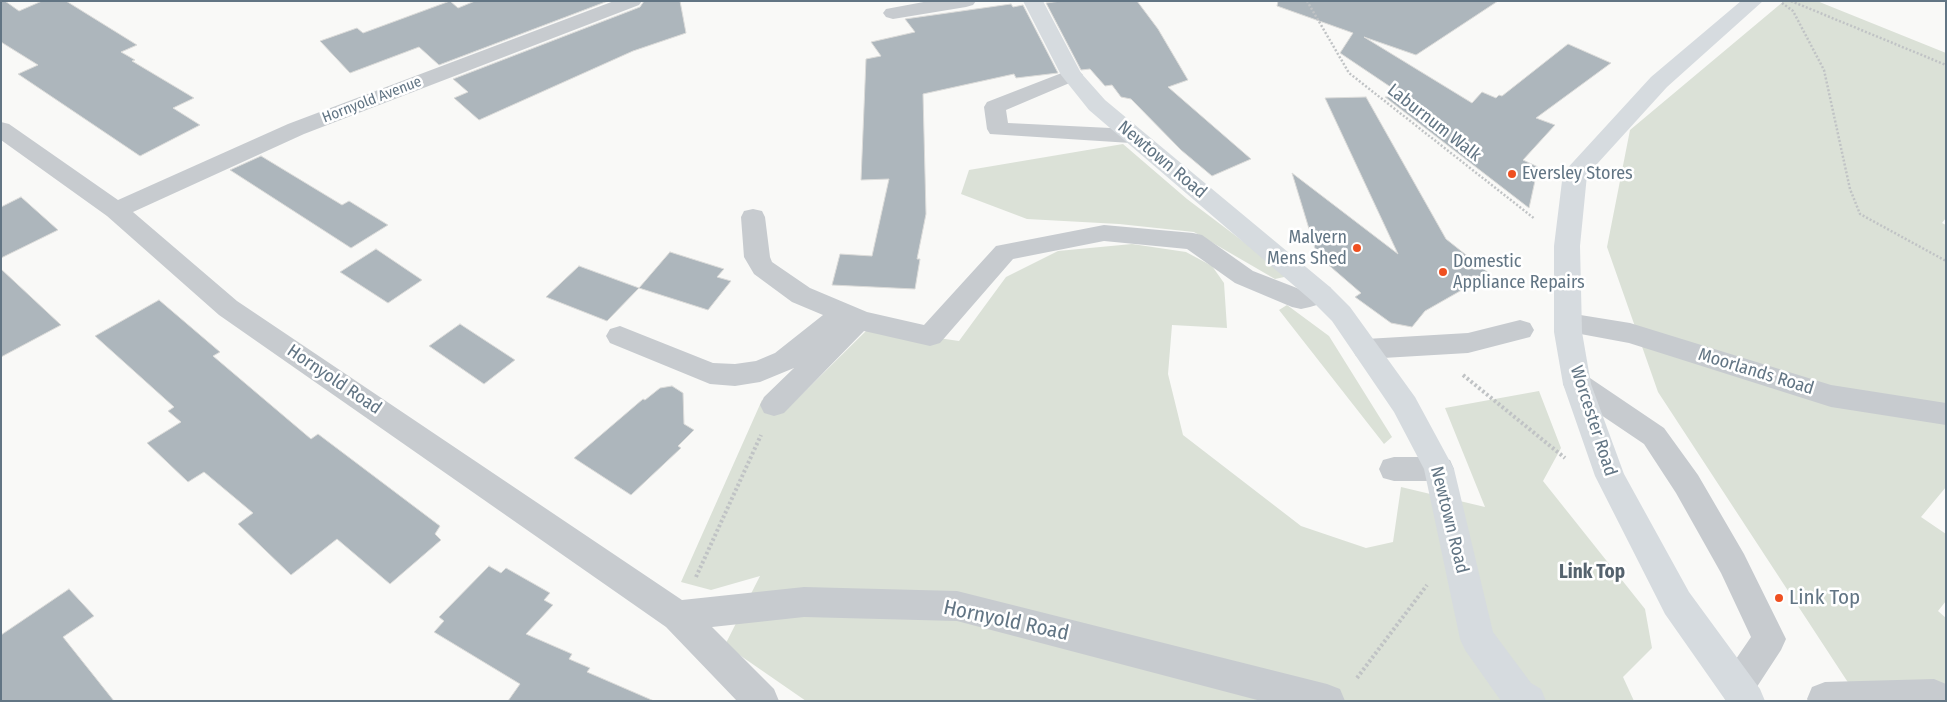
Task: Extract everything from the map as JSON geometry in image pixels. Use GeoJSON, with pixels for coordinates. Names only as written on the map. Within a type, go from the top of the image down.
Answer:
{"type":"FeatureCollection","features":[{"type":"Feature","properties":{"kind":"main road","name":"Newtown Road"},"geometry":{"type":"LineString","coordinates":[[1033,1],[1072,74],[1097,105],[1131,136],[1321,294],[1341,314],[1405,405],[1440,469],[1477,639],[1518,699]]}},
{"type":"Feature","properties":{"kind":"main road","name":"Worcester Road"},"geometry":{"type":"LineString","coordinates":[[1742,694],[1677,603],[1610,476],[1576,384],[1568,332],[1567,246],[1575,173],[1659,82],[1753,1]]}},
{"type":"Feature","properties":{"kind":"street","name":"Hornyold Avenue"},"geometry":{"type":"LineString","coordinates":[[116,210],[296,129],[632,1]]}},
{"type":"Feature","properties":{"kind":"street"},"geometry":{"type":"LineString","coordinates":[[892,13],[966,1]]}},
{"type":"Feature","properties":{"kind":"street"},"geometry":{"type":"LineString","coordinates":[[1072,74],[995,107],[998,129],[1131,136]]}},
{"type":"Feature","properties":{"kind":"street","name":"Hornyold Road"},"geometry":{"type":"LineString","coordinates":[[1,129],[116,210],[228,308],[678,616],[761,701]]}},
{"type":"Feature","properties":{"kind":"street"},"geometry":{"type":"LineString","coordinates":[[753,218],[757,257],[763,268],[801,295],[851,317],[930,336],[1005,252],[1104,232],[1193,241],[1239,283],[1301,300],[1321,294]]}},
{"type":"Feature","properties":{"kind":"street"},"geometry":{"type":"LineString","coordinates":[[620,336],[710,373],[735,375],[760,371],[785,360],[851,317]]}},
{"type":"Feature","properties":{"kind":"street"},"geometry":{"type":"LineString","coordinates":[[774,405],[851,317]]}},
{"type":"Feature","properties":{"kind":"street","name":"Moorlands Road"},"geometry":{"type":"LineString","coordinates":[[1568,323],[1630,333],[1831,396],[1946,414]]}},
{"type":"Feature","properties":{"kind":"street"},"geometry":{"type":"LineString","coordinates":[[1366,349],[1468,343],[1520,330]]}},
{"type":"Feature","properties":{"kind":"street"},"geometry":{"type":"LineString","coordinates":[[1576,384],[1654,436],[1687,484],[1733,564],[1769,639],[1742,694]]}},
{"type":"Feature","properties":{"kind":"street"},"geometry":{"type":"LineString","coordinates":[[1394,469],[1440,469]]}},
{"type":"Feature","properties":{"kind":"street","name":"Hornyold Road"},"geometry":{"type":"LineString","coordinates":[[678,616],[804,602],[957,606],[1340,693]]}},
{"type":"Feature","properties":{"kind":"street"},"geometry":{"type":"LineString","coordinates":[[1825,698],[1934,696],[1943,701]]}},
{"type":"Feature","properties":{"kind":"path","name":"Laburnum Walk"},"geometry":{"type":"LineString","coordinates":[[1307,1],[1349,73],[1526,211],[1567,246]]}},
{"type":"Feature","properties":{"kind":"path"},"geometry":{"type":"LineString","coordinates":[[1780,1],[1793,11],[1824,70],[1850,189],[1860,214],[1946,261]]}},
{"type":"Feature","properties":{"kind":"path"},"geometry":{"type":"LineString","coordinates":[[1791,1],[1946,65]]}},
{"type":"Feature","properties":{"kind":"path"},"geometry":{"type":"LineString","coordinates":[[1426,345],[1541,436],[1569,462]]}},
{"type":"Feature","properties":{"kind":"path"},"geometry":{"type":"LineString","coordinates":[[678,616],[774,405]]}},
{"type":"Feature","properties":{"kind":"path"},"geometry":{"type":"LineString","coordinates":[[1340,693],[1456,545]]}},
{"type":"Feature","properties":{"kind":"shaded area"},"geometry":{"type":"Polygon","coordinates":[[[1784,1],[1817,1],[1946,53],[1946,218],[1942,223],[1946,225],[1946,487],[1921,517],[1946,534],[1946,601],[1938,611],[1946,618],[1946,701],[1849,684],[1658,392],[1607,247],[1630,130],[1784,1]]]}},
{"type":"Feature","properties":{"kind":"shaded area"},"geometry":{"type":"Polygon","coordinates":[[[1123,144],[1187,199],[1289,276],[1275,279],[1194,232],[1119,224],[1027,219],[961,194],[969,170],[1123,144]]]}},
{"type":"Feature","properties":{"kind":"shaded area"},"geometry":{"type":"Polygon","coordinates":[[[1132,244],[1186,252],[1212,266],[1224,283],[1227,328],[1172,325],[1168,374],[1183,435],[1301,526],[1366,548],[1393,542],[1401,487],[1485,507],[1445,408],[1539,391],[1561,448],[1543,481],[1645,609],[1652,648],[1623,677],[1634,701],[806,701],[725,645],[760,576],[711,590],[681,582],[762,400],[784,412],[869,328],[959,341],[1006,277],[1058,251],[1132,244]]]}},
{"type":"Feature","properties":{"kind":"shaded area"},"geometry":{"type":"Polygon","coordinates":[[[1287,305],[1329,336],[1392,437],[1384,444],[1279,310],[1287,305]]]}},
{"type":"Feature","properties":{"kind":"building"},"geometry":{"type":"Polygon","coordinates":[[[1,1],[5,1],[19,11],[42,1],[66,1],[137,45],[121,52],[135,60],[132,61],[194,98],[173,108],[200,125],[140,156],[18,74],[38,65],[1,42],[1,1]]]}},
{"type":"Feature","properties":{"kind":"building"},"geometry":{"type":"Polygon","coordinates":[[[450,1],[458,8],[475,1],[608,1],[439,65],[419,47],[350,73],[320,41],[357,28],[363,33],[450,1]]]}},
{"type":"Feature","properties":{"kind":"building"},"geometry":{"type":"Polygon","coordinates":[[[644,1],[680,1],[686,33],[633,51],[479,120],[454,98],[468,92],[453,79],[640,7],[644,1]]]}},
{"type":"Feature","properties":{"kind":"building"},"geometry":{"type":"Polygon","coordinates":[[[1061,1],[1137,1],[1158,29],[1188,80],[1168,87],[1251,159],[1212,176],[1181,150],[1131,99],[1121,97],[1112,85],[1105,86],[1090,69],[1081,70],[1046,3],[1061,1]]]}},
{"type":"Feature","properties":{"kind":"building"},"geometry":{"type":"Polygon","coordinates":[[[1278,1],[1498,1],[1416,55],[1364,37],[1472,103],[1482,92],[1496,98],[1499,95],[1502,96],[1568,44],[1611,63],[1536,118],[1555,125],[1523,160],[1538,167],[1529,208],[1385,97],[1404,96],[1340,53],[1353,33],[1277,6],[1278,1]]]}},
{"type":"Feature","properties":{"kind":"building"},"geometry":{"type":"Polygon","coordinates":[[[1011,4],[1013,7],[1023,5],[1058,73],[1016,78],[1014,74],[923,94],[926,214],[917,259],[920,259],[915,289],[832,285],[840,254],[872,256],[889,179],[861,180],[866,59],[881,56],[871,42],[915,32],[905,19],[1011,4]]]}},
{"type":"Feature","properties":{"kind":"building"},"geometry":{"type":"Polygon","coordinates":[[[1366,97],[1446,239],[1490,274],[1425,311],[1412,327],[1391,323],[1355,297],[1361,293],[1317,255],[1292,173],[1398,254],[1325,98],[1366,97]]]}},
{"type":"Feature","properties":{"kind":"building"},"geometry":{"type":"Polygon","coordinates":[[[261,156],[342,205],[349,201],[388,225],[351,248],[230,170],[261,156]]]}},
{"type":"Feature","properties":{"kind":"building"},"geometry":{"type":"Polygon","coordinates":[[[21,197],[58,230],[1,258],[1,207],[21,197]]]}},
{"type":"Feature","properties":{"kind":"building"},"geometry":{"type":"Polygon","coordinates":[[[376,249],[422,280],[388,303],[340,272],[376,249]]]}},
{"type":"Feature","properties":{"kind":"building"},"geometry":{"type":"Polygon","coordinates":[[[670,252],[724,269],[717,277],[731,281],[708,310],[639,288],[670,252]]]}},
{"type":"Feature","properties":{"kind":"building"},"geometry":{"type":"Polygon","coordinates":[[[579,266],[639,288],[607,321],[546,297],[579,266]]]}},
{"type":"Feature","properties":{"kind":"building"},"geometry":{"type":"Polygon","coordinates":[[[1,269],[61,325],[1,357],[1,269]]]}},
{"type":"Feature","properties":{"kind":"building"},"geometry":{"type":"Polygon","coordinates":[[[159,300],[220,352],[213,356],[311,439],[318,434],[440,526],[435,534],[441,540],[390,584],[337,539],[291,575],[238,524],[253,513],[204,472],[188,482],[147,443],[181,422],[168,411],[174,407],[95,336],[159,300]]]}},
{"type":"Feature","properties":{"kind":"building"},"geometry":{"type":"Polygon","coordinates":[[[460,324],[515,360],[484,384],[429,346],[460,324]]]}},
{"type":"Feature","properties":{"kind":"building"},"geometry":{"type":"Polygon","coordinates":[[[672,386],[683,393],[684,424],[694,430],[678,446],[681,448],[631,495],[574,458],[643,399],[645,400],[660,388],[672,386]]]}},
{"type":"Feature","properties":{"kind":"building"},"geometry":{"type":"Polygon","coordinates":[[[489,566],[501,573],[506,568],[550,593],[544,600],[553,605],[526,634],[572,654],[569,659],[590,668],[587,672],[654,701],[508,701],[520,684],[434,632],[444,621],[439,617],[489,566]]]}},
{"type":"Feature","properties":{"kind":"building"},"geometry":{"type":"Polygon","coordinates":[[[69,589],[94,616],[63,637],[114,701],[1,701],[1,635],[69,589]]]}},
{"type":"Feature","properties":{"kind":"place","name":"Eversley Stores"},"geometry":{"type":"Point","coordinates":[1512,174]}},
{"type":"Feature","properties":{"kind":"place","name":"Malvern Mens Shed"},"geometry":{"type":"Point","coordinates":[1357,248]}},
{"type":"Feature","properties":{"kind":"place","name":"Domestic Appliance Repairs"},"geometry":{"type":"Point","coordinates":[1443,272]}},
{"type":"Feature","properties":{"kind":"place","name":"Link Top"},"geometry":{"type":"Point","coordinates":[1779,598]}},
{"type":"Feature","properties":{"kind":"district","name":"Link Top"},"geometry":{"type":"Point","coordinates":[1592,573]}}]}
